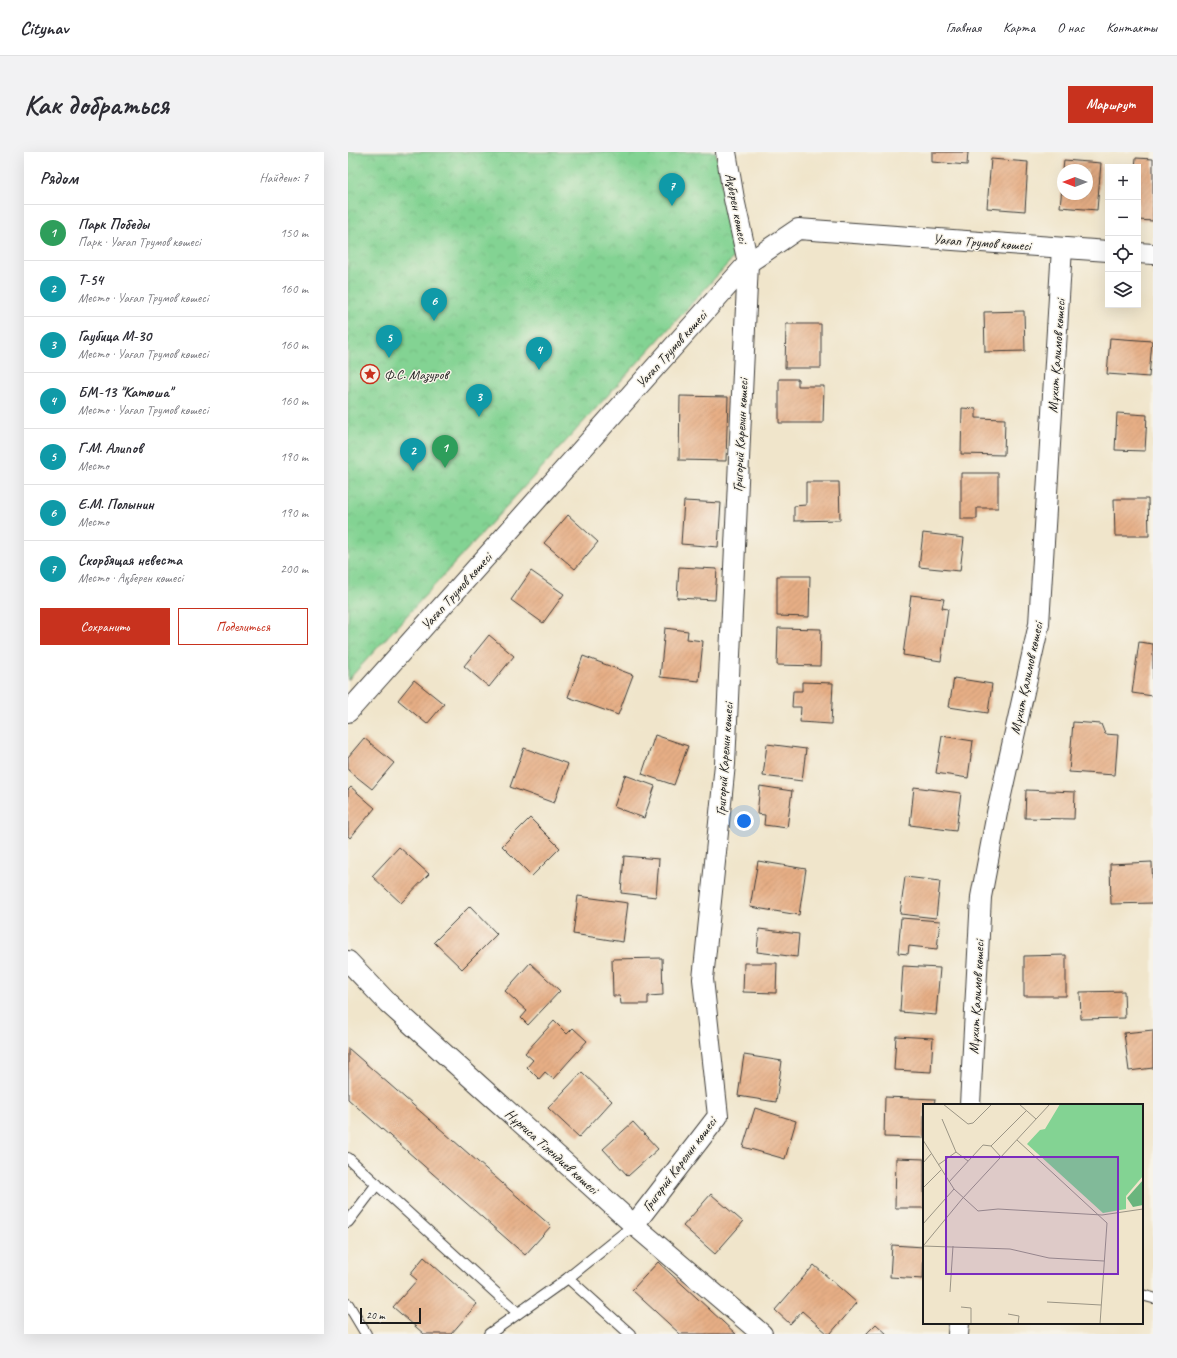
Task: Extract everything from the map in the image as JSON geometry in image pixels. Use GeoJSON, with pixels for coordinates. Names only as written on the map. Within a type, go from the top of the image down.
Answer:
{"type":"FeatureCollection","features":[{"type":"Feature","properties":{"kind":"street","name":"Ақберен көшесі"},"geometry":{"type":"LineString","coordinates":[[726,152],[734,199],[748,263]]}},
{"type":"Feature","properties":{"kind":"street","name":"Уағап Трумов көшесі"},"geometry":{"type":"LineString","coordinates":[[348,712],[748,263],[798,229],[1105,251]]}},
{"type":"Feature","properties":{"kind":"street","name":"Мұхит Қалимов көшесі"},"geometry":{"type":"LineString","coordinates":[[970,1104],[981,898],[997,813],[1039,624],[1062,248]]}},
{"type":"Feature","properties":{"kind":"street"},"geometry":{"type":"LineString","coordinates":[[1141,253],[1153,254]]}},
{"type":"Feature","properties":{"kind":"street","name":"Григорий Карелин көшесі"},"geometry":{"type":"LineString","coordinates":[[634,1225],[718,1116],[703,979],[725,764],[748,263]]}},
{"type":"Feature","properties":{"kind":"street","name":"Нұрғиса Тілендиев көшесі"},"geometry":{"type":"LineString","coordinates":[[348,961],[388,1003],[634,1225],[762,1334]]}},
{"type":"Feature","properties":{"kind":"street"},"geometry":{"type":"LineString","coordinates":[[958,1334],[959,1324]]}},
{"type":"Feature","properties":{"kind":"lane"},"geometry":{"type":"LineString","coordinates":[[348,1158],[518,1313]]}},
{"type":"Feature","properties":{"kind":"lane"},"geometry":{"type":"LineString","coordinates":[[348,1222],[377,1184]]}},
{"type":"Feature","properties":{"kind":"lane"},"geometry":{"type":"LineString","coordinates":[[489,1334],[568,1278],[634,1225]]}},
{"type":"Feature","properties":{"kind":"lane"},"geometry":{"type":"LineString","coordinates":[[568,1278],[630,1334]]}},
{"type":"Feature","properties":{"kind":"lane"},"geometry":{"type":"LineString","coordinates":[[1143,1296],[1153,1298]]}},
{"type":"Feature","properties":{"kind":"lane"},"geometry":{"type":"LineString","coordinates":[[348,1304],[366,1334]]}},
{"type":"Feature","properties":{"kind":"green space"},"geometry":{"type":"Polygon","coordinates":[[[348,152],[716,152],[735,256],[348,680],[348,152]]]}},
{"type":"Feature","properties":{"kind":"building"},"geometry":{"type":"Polygon","coordinates":[[[932,152],[968,152],[967,165],[932,162],[932,152]]]}},
{"type":"Feature","properties":{"kind":"building"},"geometry":{"type":"Polygon","coordinates":[[[1136,158],[1153,159],[1153,221],[1141,220],[1141,164],[1135,164],[1136,158]]]}},
{"type":"Feature","properties":{"kind":"building"},"geometry":{"type":"Polygon","coordinates":[[[991,159],[1028,162],[1025,211],[987,208],[991,159]]]}},
{"type":"Feature","properties":{"kind":"building"},"geometry":{"type":"Polygon","coordinates":[[[1064,160],[1101,163],[1097,210],[1060,207],[1061,200],[1093,200],[1093,164],[1064,164],[1064,160]]]}},
{"type":"Feature","properties":{"kind":"building"},"geometry":{"type":"Polygon","coordinates":[[[1024,311],[1025,351],[985,352],[984,312],[1024,311]]]}},
{"type":"Feature","properties":{"kind":"building"},"geometry":{"type":"Polygon","coordinates":[[[786,324],[821,324],[821,368],[785,368],[786,324]]]}},
{"type":"Feature","properties":{"kind":"building"},"geometry":{"type":"Polygon","coordinates":[[[1110,338],[1152,341],[1149,377],[1107,374],[1110,338]]]}},
{"type":"Feature","properties":{"kind":"building"},"geometry":{"type":"Polygon","coordinates":[[[779,379],[798,379],[798,386],[824,386],[823,423],[779,423],[779,379]]]}},
{"type":"Feature","properties":{"kind":"building"},"geometry":{"type":"Polygon","coordinates":[[[680,396],[728,397],[726,461],[679,460],[680,396]]]}},
{"type":"Feature","properties":{"kind":"building"},"geometry":{"type":"Polygon","coordinates":[[[962,408],[976,409],[976,418],[1005,419],[1004,455],[961,454],[962,408]]]}},
{"type":"Feature","properties":{"kind":"building"},"geometry":{"type":"Polygon","coordinates":[[[1117,413],[1147,415],[1145,451],[1115,450],[1117,413]]]}},
{"type":"Feature","properties":{"kind":"building"},"geometry":{"type":"Polygon","coordinates":[[[961,473],[998,473],[998,508],[977,508],[977,519],[961,519],[961,473]]]}},
{"type":"Feature","properties":{"kind":"building"},"geometry":{"type":"Polygon","coordinates":[[[806,482],[839,482],[840,520],[794,521],[794,506],[806,505],[806,482]]]}},
{"type":"Feature","properties":{"kind":"building"},"geometry":{"type":"Polygon","coordinates":[[[1114,499],[1148,499],[1149,536],[1115,536],[1114,499]]]}},
{"type":"Feature","properties":{"kind":"building"},"geometry":{"type":"Polygon","coordinates":[[[684,501],[721,503],[718,547],[681,544],[684,501]]]}},
{"type":"Feature","properties":{"kind":"building"},"geometry":{"type":"Polygon","coordinates":[[[568,515],[598,542],[575,569],[544,543],[568,515]]]}},
{"type":"Feature","properties":{"kind":"building"},"geometry":{"type":"Polygon","coordinates":[[[923,533],[964,538],[960,571],[919,567],[923,533]]]}},
{"type":"Feature","properties":{"kind":"building"},"geometry":{"type":"Polygon","coordinates":[[[679,567],[717,569],[715,600],[677,598],[679,567]]]}},
{"type":"Feature","properties":{"kind":"building"},"geometry":{"type":"Polygon","coordinates":[[[531,571],[564,594],[543,623],[511,600],[531,571]]]}},
{"type":"Feature","properties":{"kind":"building"},"geometry":{"type":"Polygon","coordinates":[[[777,576],[810,576],[809,617],[777,616],[777,576]]]}},
{"type":"Feature","properties":{"kind":"building"},"geometry":{"type":"Polygon","coordinates":[[[911,595],[944,599],[942,608],[948,609],[941,661],[903,655],[911,595]]]}},
{"type":"Feature","properties":{"kind":"building"},"geometry":{"type":"Polygon","coordinates":[[[665,628],[688,631],[687,639],[703,641],[699,681],[660,677],[665,628]]]}},
{"type":"Feature","properties":{"kind":"building"},"geometry":{"type":"Polygon","coordinates":[[[778,628],[821,629],[820,666],[777,665],[778,628]]]}},
{"type":"Feature","properties":{"kind":"building"},"geometry":{"type":"Polygon","coordinates":[[[489,635],[514,656],[489,687],[464,666],[489,635]]]}},
{"type":"Feature","properties":{"kind":"building"},"geometry":{"type":"Polygon","coordinates":[[[1139,642],[1153,644],[1153,696],[1132,693],[1139,642]]]}},
{"type":"Feature","properties":{"kind":"building"},"geometry":{"type":"Polygon","coordinates":[[[583,656],[633,675],[618,715],[568,697],[583,656]]]}},
{"type":"Feature","properties":{"kind":"building"},"geometry":{"type":"Polygon","coordinates":[[[954,678],[992,684],[988,713],[949,707],[954,678]]]}},
{"type":"Feature","properties":{"kind":"building"},"geometry":{"type":"Polygon","coordinates":[[[414,680],[444,704],[427,724],[398,700],[414,680]]]}},
{"type":"Feature","properties":{"kind":"building"},"geometry":{"type":"Polygon","coordinates":[[[802,682],[833,683],[831,724],[800,722],[801,707],[792,707],[793,691],[802,691],[802,682]]]}},
{"type":"Feature","properties":{"kind":"building"},"geometry":{"type":"Polygon","coordinates":[[[1073,722],[1101,724],[1105,734],[1118,735],[1115,775],[1069,772],[1073,722]]]}},
{"type":"Feature","properties":{"kind":"building"},"geometry":{"type":"Polygon","coordinates":[[[655,735],[688,746],[674,785],[642,774],[655,735]]]}},
{"type":"Feature","properties":{"kind":"building"},"geometry":{"type":"Polygon","coordinates":[[[942,736],[973,741],[968,778],[936,773],[942,736]]]}},
{"type":"Feature","properties":{"kind":"building"},"geometry":{"type":"Polygon","coordinates":[[[364,738],[394,763],[372,789],[348,770],[348,757],[364,738]]]}},
{"type":"Feature","properties":{"kind":"building"},"geometry":{"type":"Polygon","coordinates":[[[767,744],[806,749],[802,781],[763,776],[767,744]]]}},
{"type":"Feature","properties":{"kind":"building"},"geometry":{"type":"Polygon","coordinates":[[[524,748],[568,764],[554,803],[510,787],[524,748]]]}},
{"type":"Feature","properties":{"kind":"building"},"geometry":{"type":"Polygon","coordinates":[[[625,775],[655,786],[644,818],[614,807],[625,775]]]}},
{"type":"Feature","properties":{"kind":"building"},"geometry":{"type":"Polygon","coordinates":[[[760,786],[792,791],[787,828],[764,825],[765,815],[757,814],[760,786]]]}},
{"type":"Feature","properties":{"kind":"building"},"geometry":{"type":"Polygon","coordinates":[[[351,787],[375,808],[350,838],[348,836],[348,790],[351,787]]]}},
{"type":"Feature","properties":{"kind":"building"},"geometry":{"type":"Polygon","coordinates":[[[914,787],[961,793],[956,831],[910,825],[914,787]]]}},
{"type":"Feature","properties":{"kind":"building"},"geometry":{"type":"Polygon","coordinates":[[[1026,790],[1075,792],[1074,819],[1025,818],[1026,790]]]}},
{"type":"Feature","properties":{"kind":"building"},"geometry":{"type":"Polygon","coordinates":[[[530,818],[560,848],[532,876],[502,846],[530,818]]]}},
{"type":"Feature","properties":{"kind":"building"},"geometry":{"type":"Polygon","coordinates":[[[399,847],[429,874],[401,903],[372,876],[399,847]]]}},
{"type":"Feature","properties":{"kind":"building"},"geometry":{"type":"Polygon","coordinates":[[[624,856],[659,859],[656,897],[621,893],[624,856]]]}},
{"type":"Feature","properties":{"kind":"building"},"geometry":{"type":"Polygon","coordinates":[[[758,861],[806,869],[799,915],[750,907],[758,861]]]}},
{"type":"Feature","properties":{"kind":"building"},"geometry":{"type":"Polygon","coordinates":[[[1152,862],[1153,903],[1111,904],[1110,864],[1152,862]]]}},
{"type":"Feature","properties":{"kind":"building"},"geometry":{"type":"Polygon","coordinates":[[[905,877],[940,881],[936,918],[900,914],[905,877]]]}},
{"type":"Feature","properties":{"kind":"building"},"geometry":{"type":"Polygon","coordinates":[[[578,896],[628,903],[623,942],[573,934],[578,896]]]}},
{"type":"Feature","properties":{"kind":"building"},"geometry":{"type":"Polygon","coordinates":[[[470,906],[497,934],[462,969],[434,942],[470,906]]]}},
{"type":"Feature","properties":{"kind":"building"},"geometry":{"type":"Polygon","coordinates":[[[901,918],[940,921],[937,949],[909,946],[908,954],[898,953],[901,918]]]}},
{"type":"Feature","properties":{"kind":"building"},"geometry":{"type":"Polygon","coordinates":[[[759,929],[799,934],[797,957],[757,952],[759,929]]]}},
{"type":"Feature","properties":{"kind":"building"},"geometry":{"type":"Polygon","coordinates":[[[1066,955],[1066,996],[1024,996],[1024,956],[1066,955]]]}},
{"type":"Feature","properties":{"kind":"building"},"geometry":{"type":"Polygon","coordinates":[[[662,958],[663,995],[648,996],[648,1004],[621,1004],[620,996],[613,996],[612,959],[662,958]]]}},
{"type":"Feature","properties":{"kind":"building"},"geometry":{"type":"Polygon","coordinates":[[[530,963],[560,991],[528,1025],[521,1018],[527,1011],[505,991],[530,963]]]}},
{"type":"Feature","properties":{"kind":"building"},"geometry":{"type":"Polygon","coordinates":[[[744,963],[777,963],[776,993],[743,992],[744,963]]]}},
{"type":"Feature","properties":{"kind":"building"},"geometry":{"type":"Polygon","coordinates":[[[903,966],[940,968],[936,1015],[900,1012],[903,966]]]}},
{"type":"Feature","properties":{"kind":"building"},"geometry":{"type":"Polygon","coordinates":[[[1124,991],[1125,1018],[1081,1019],[1080,992],[1124,991]]]}},
{"type":"Feature","properties":{"kind":"building"},"geometry":{"type":"Polygon","coordinates":[[[554,1021],[567,1034],[573,1028],[587,1041],[553,1079],[545,1072],[539,1079],[527,1067],[533,1060],[525,1053],[554,1021]]]}},
{"type":"Feature","properties":{"kind":"building"},"geometry":{"type":"Polygon","coordinates":[[[1153,1030],[1153,1068],[1129,1071],[1124,1033],[1153,1030]]]}},
{"type":"Feature","properties":{"kind":"building"},"geometry":{"type":"Polygon","coordinates":[[[896,1036],[933,1038],[931,1072],[894,1070],[896,1036]]]}},
{"type":"Feature","properties":{"kind":"building"},"geometry":{"type":"Polygon","coordinates":[[[348,1048],[551,1226],[525,1255],[348,1099],[348,1048]]]}},
{"type":"Feature","properties":{"kind":"building"},"geometry":{"type":"Polygon","coordinates":[[[744,1055],[782,1061],[776,1102],[738,1096],[744,1055]]]}},
{"type":"Feature","properties":{"kind":"building"},"geometry":{"type":"Polygon","coordinates":[[[582,1072],[612,1101],[579,1137],[548,1108],[582,1072]]]}},
{"type":"Feature","properties":{"kind":"building"},"geometry":{"type":"Polygon","coordinates":[[[885,1097],[935,1099],[934,1104],[923,1104],[923,1138],[884,1137],[885,1097]]]}},
{"type":"Feature","properties":{"kind":"building"},"geometry":{"type":"Polygon","coordinates":[[[755,1108],[796,1121],[785,1159],[743,1147],[755,1108]]]}},
{"type":"Feature","properties":{"kind":"building"},"geometry":{"type":"Polygon","coordinates":[[[633,1122],[658,1149],[628,1176],[603,1149],[633,1122]]]}},
{"type":"Feature","properties":{"kind":"building"},"geometry":{"type":"Polygon","coordinates":[[[896,1158],[923,1159],[923,1208],[895,1208],[896,1158]]]}},
{"type":"Feature","properties":{"kind":"building"},"geometry":{"type":"Polygon","coordinates":[[[711,1194],[743,1222],[715,1254],[683,1226],[711,1194]]]}},
{"type":"Feature","properties":{"kind":"building"},"geometry":{"type":"Polygon","coordinates":[[[892,1245],[923,1247],[923,1279],[890,1277],[892,1245]]]}},
{"type":"Feature","properties":{"kind":"building"},"geometry":{"type":"Polygon","coordinates":[[[424,1257],[477,1304],[451,1334],[424,1334],[393,1307],[417,1280],[410,1274],[424,1257]]]}},
{"type":"Feature","properties":{"kind":"building"},"geometry":{"type":"Polygon","coordinates":[[[658,1262],[736,1334],[680,1334],[632,1290],[658,1262]]]}},
{"type":"Feature","properties":{"kind":"building"},"geometry":{"type":"Polygon","coordinates":[[[814,1265],[857,1303],[830,1334],[828,1334],[802,1311],[790,1324],[775,1310],[814,1265]]]}},
{"type":"Feature","properties":{"kind":"building"},"geometry":{"type":"Polygon","coordinates":[[[876,1324],[887,1334],[866,1334],[876,1324]]]}},
{"type":"Feature","properties":{"kind":"place","name":"Скорбящая невеста"},"geometry":{"type":"Point","coordinates":[672,206]}},
{"type":"Feature","properties":{"kind":"place","name":"Е.М. Полынин"},"geometry":{"type":"Point","coordinates":[434,321]}},
{"type":"Feature","properties":{"kind":"place","name":"Г.М. Алипов"},"geometry":{"type":"Point","coordinates":[389,358]}},
{"type":"Feature","properties":{"kind":"place","name":"БМ-13 \"Катюша\""},"geometry":{"type":"Point","coordinates":[539,370]}},
{"type":"Feature","properties":{"kind":"place","name":"Ф.С. Мазуров"},"geometry":{"type":"Point","coordinates":[370,374]}},
{"type":"Feature","properties":{"kind":"place","name":"Гаубица М-30"},"geometry":{"type":"Point","coordinates":[479,417]}},
{"type":"Feature","properties":{"kind":"place","name":"Парк Победы"},"geometry":{"type":"Point","coordinates":[445,468]}},
{"type":"Feature","properties":{"kind":"place","name":"Т-54"},"geometry":{"type":"Point","coordinates":[413,471]}}]}
